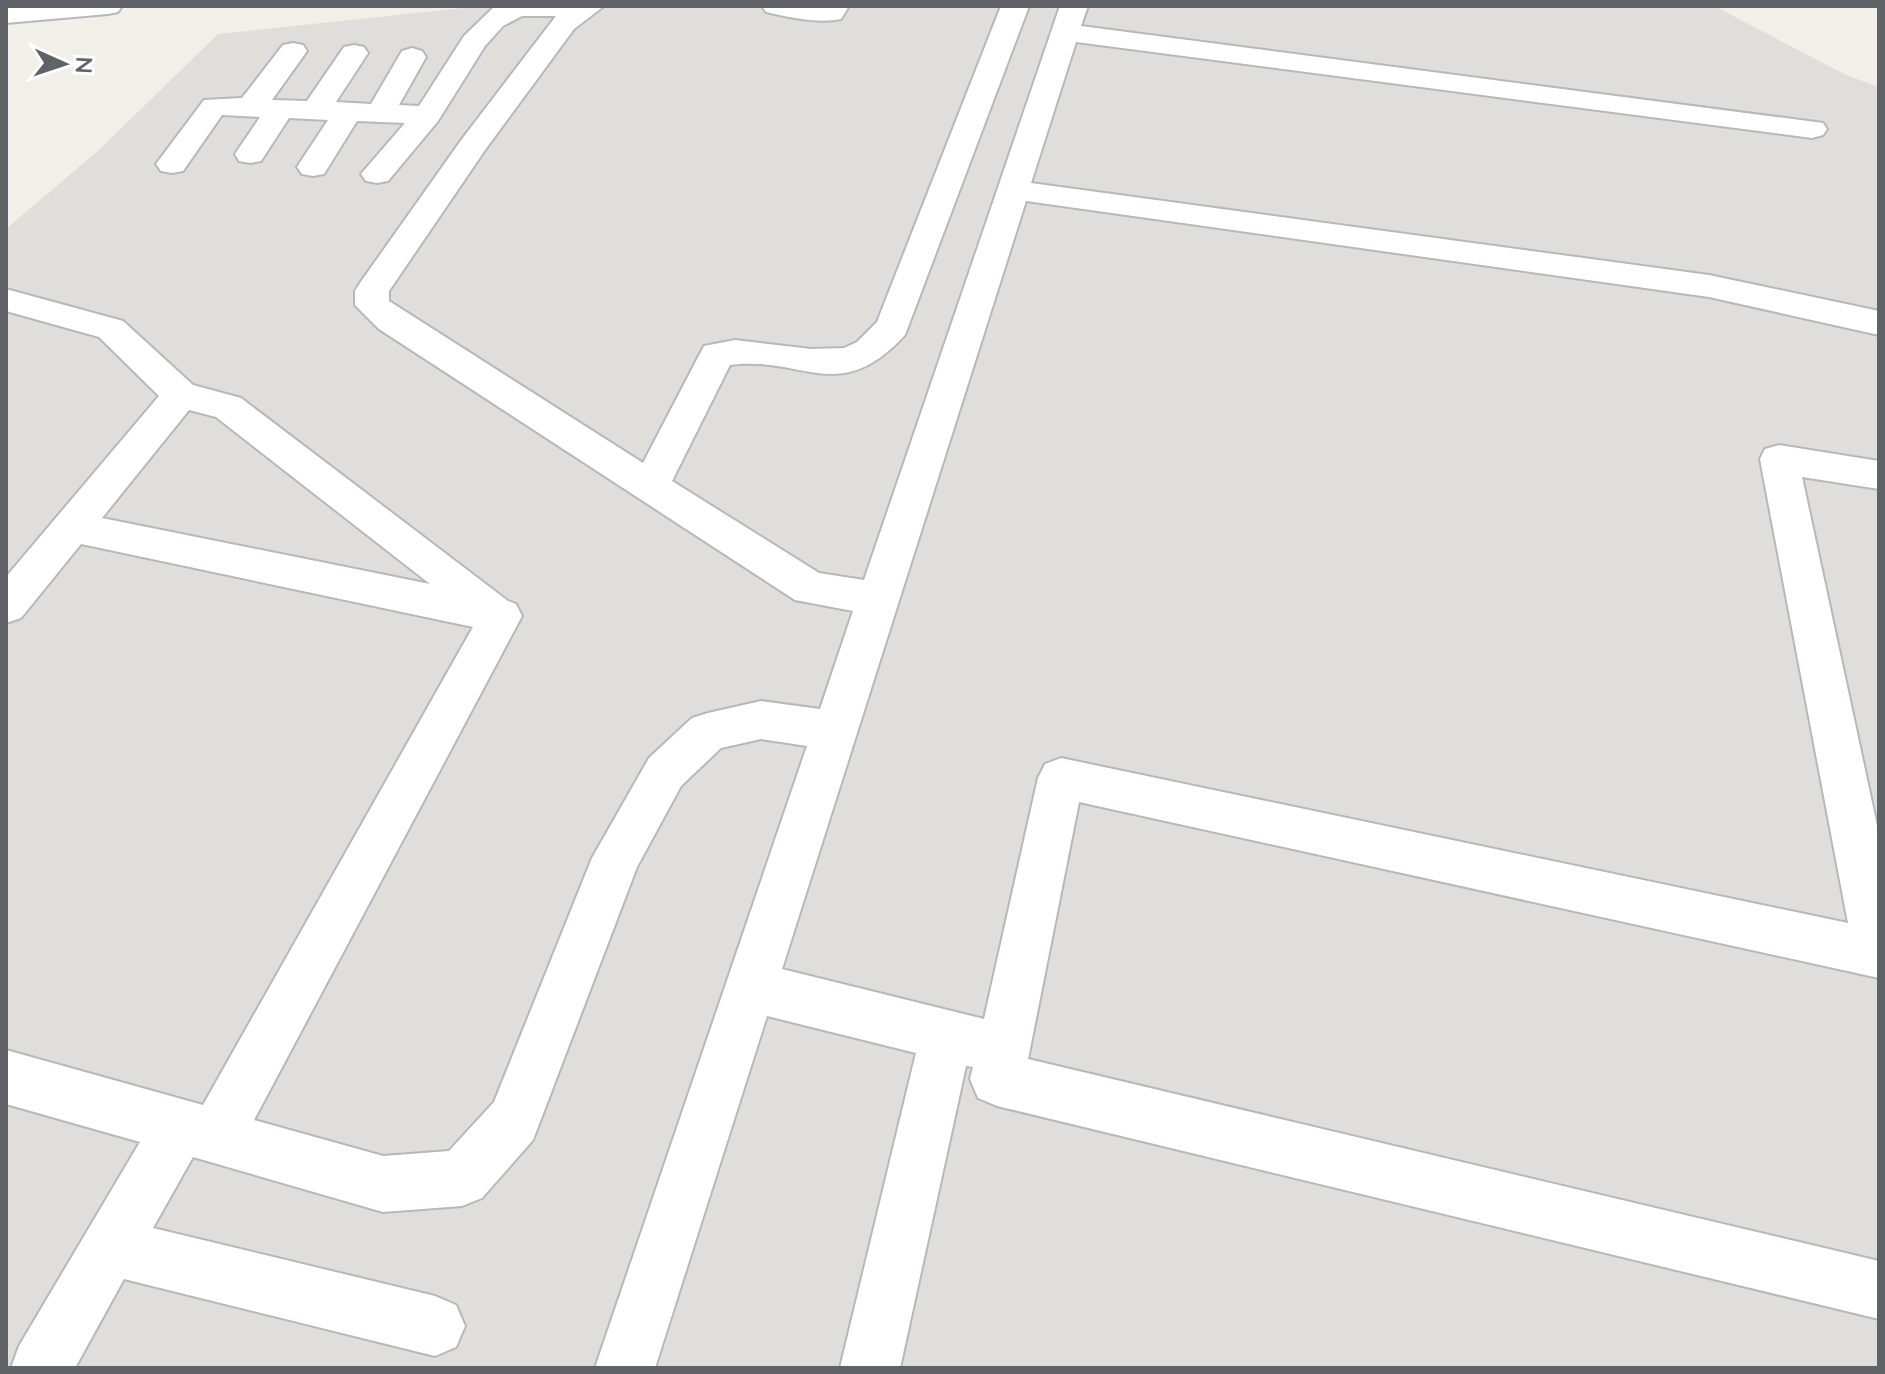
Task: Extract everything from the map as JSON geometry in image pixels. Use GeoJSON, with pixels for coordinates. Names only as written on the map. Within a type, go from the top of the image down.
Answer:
{"type":"FeatureCollection","features":[{"type":"Feature","properties":{"kind":"street"},"geometry":{"type":"LineString","coordinates":[[6,15],[108,6]]}},
{"type":"Feature","properties":{"kind":"street"},"geometry":{"type":"LineString","coordinates":[[776,6],[831,13],[835,6]]}},
{"type":"Feature","properties":{"kind":"street"},"geometry":{"type":"LineString","coordinates":[[650,486],[717,355],[736,350],[836,363],[866,353],[893,327],[1015,6]]}},
{"type":"Feature","properties":{"kind":"street"},"geometry":{"type":"LineString","coordinates":[[377,174],[427,115],[485,28],[504,13],[556,7],[585,8]]}},
{"type":"Feature","properties":{"kind":"street"},"geometry":{"type":"LineString","coordinates":[[585,8],[564,23],[473,145],[372,291],[372,305],[404,329],[810,588],[879,599]]}},
{"type":"Feature","properties":{"kind":"street"},"geometry":{"type":"LineString","coordinates":[[625,1368],[1069,19],[1812,129]]}},
{"type":"Feature","properties":{"kind":"street"},"geometry":{"type":"LineString","coordinates":[[250,154],[266,108],[293,51]]}},
{"type":"Feature","properties":{"kind":"street"},"geometry":{"type":"LineString","coordinates":[[316,110],[354,53]]}},
{"type":"Feature","properties":{"kind":"street"},"geometry":{"type":"LineString","coordinates":[[380,113],[412,57]]}},
{"type":"Feature","properties":{"kind":"street"},"geometry":{"type":"LineString","coordinates":[[172,164],[214,106],[427,115]]}},
{"type":"Feature","properties":{"kind":"street"},"geometry":{"type":"LineString","coordinates":[[313,167],[348,112]]}},
{"type":"Feature","properties":{"kind":"street"},"geometry":{"type":"LineString","coordinates":[[1013,190],[1709,286],[1879,323]]}},
{"type":"Feature","properties":{"kind":"street"},"geometry":{"type":"LineString","coordinates":[[6,300],[111,329],[181,395],[228,407],[501,616]]}},
{"type":"Feature","properties":{"kind":"street"},"geometry":{"type":"LineString","coordinates":[[6,606],[181,395]]}},
{"type":"Feature","properties":{"kind":"street"},"geometry":{"type":"LineString","coordinates":[[1879,475],[1779,459],[1879,954],[1061,778],[997,1079],[1879,1290]]}},
{"type":"Feature","properties":{"kind":"street"},"geometry":{"type":"LineString","coordinates":[[72,527],[501,616]]}},
{"type":"Feature","properties":{"kind":"street"},"geometry":{"type":"LineString","coordinates":[[41,1368],[111,1247],[198,1131],[501,616]]}},
{"type":"Feature","properties":{"kind":"street"},"geometry":{"type":"LineString","coordinates":[[6,1077],[383,1184],[462,1178],[514,1121],[616,858],[665,772],[708,732],[761,720],[835,731]]}},
{"type":"Feature","properties":{"kind":"street"},"geometry":{"type":"LineString","coordinates":[[750,987],[1004,1048]]}},
{"type":"Feature","properties":{"kind":"street"},"geometry":{"type":"LineString","coordinates":[[870,1368],[947,1034]]}},
{"type":"Feature","properties":{"kind":"street"},"geometry":{"type":"LineString","coordinates":[[111,1247],[435,1326]]}},
{"type":"Feature","properties":{"kind":"shaded area"},"geometry":{"type":"Polygon","coordinates":[[[482,6],[1714,6],[1846,75],[1879,87],[1879,1368],[6,1368],[6,229],[101,148],[218,34],[482,6]]]}}]}
